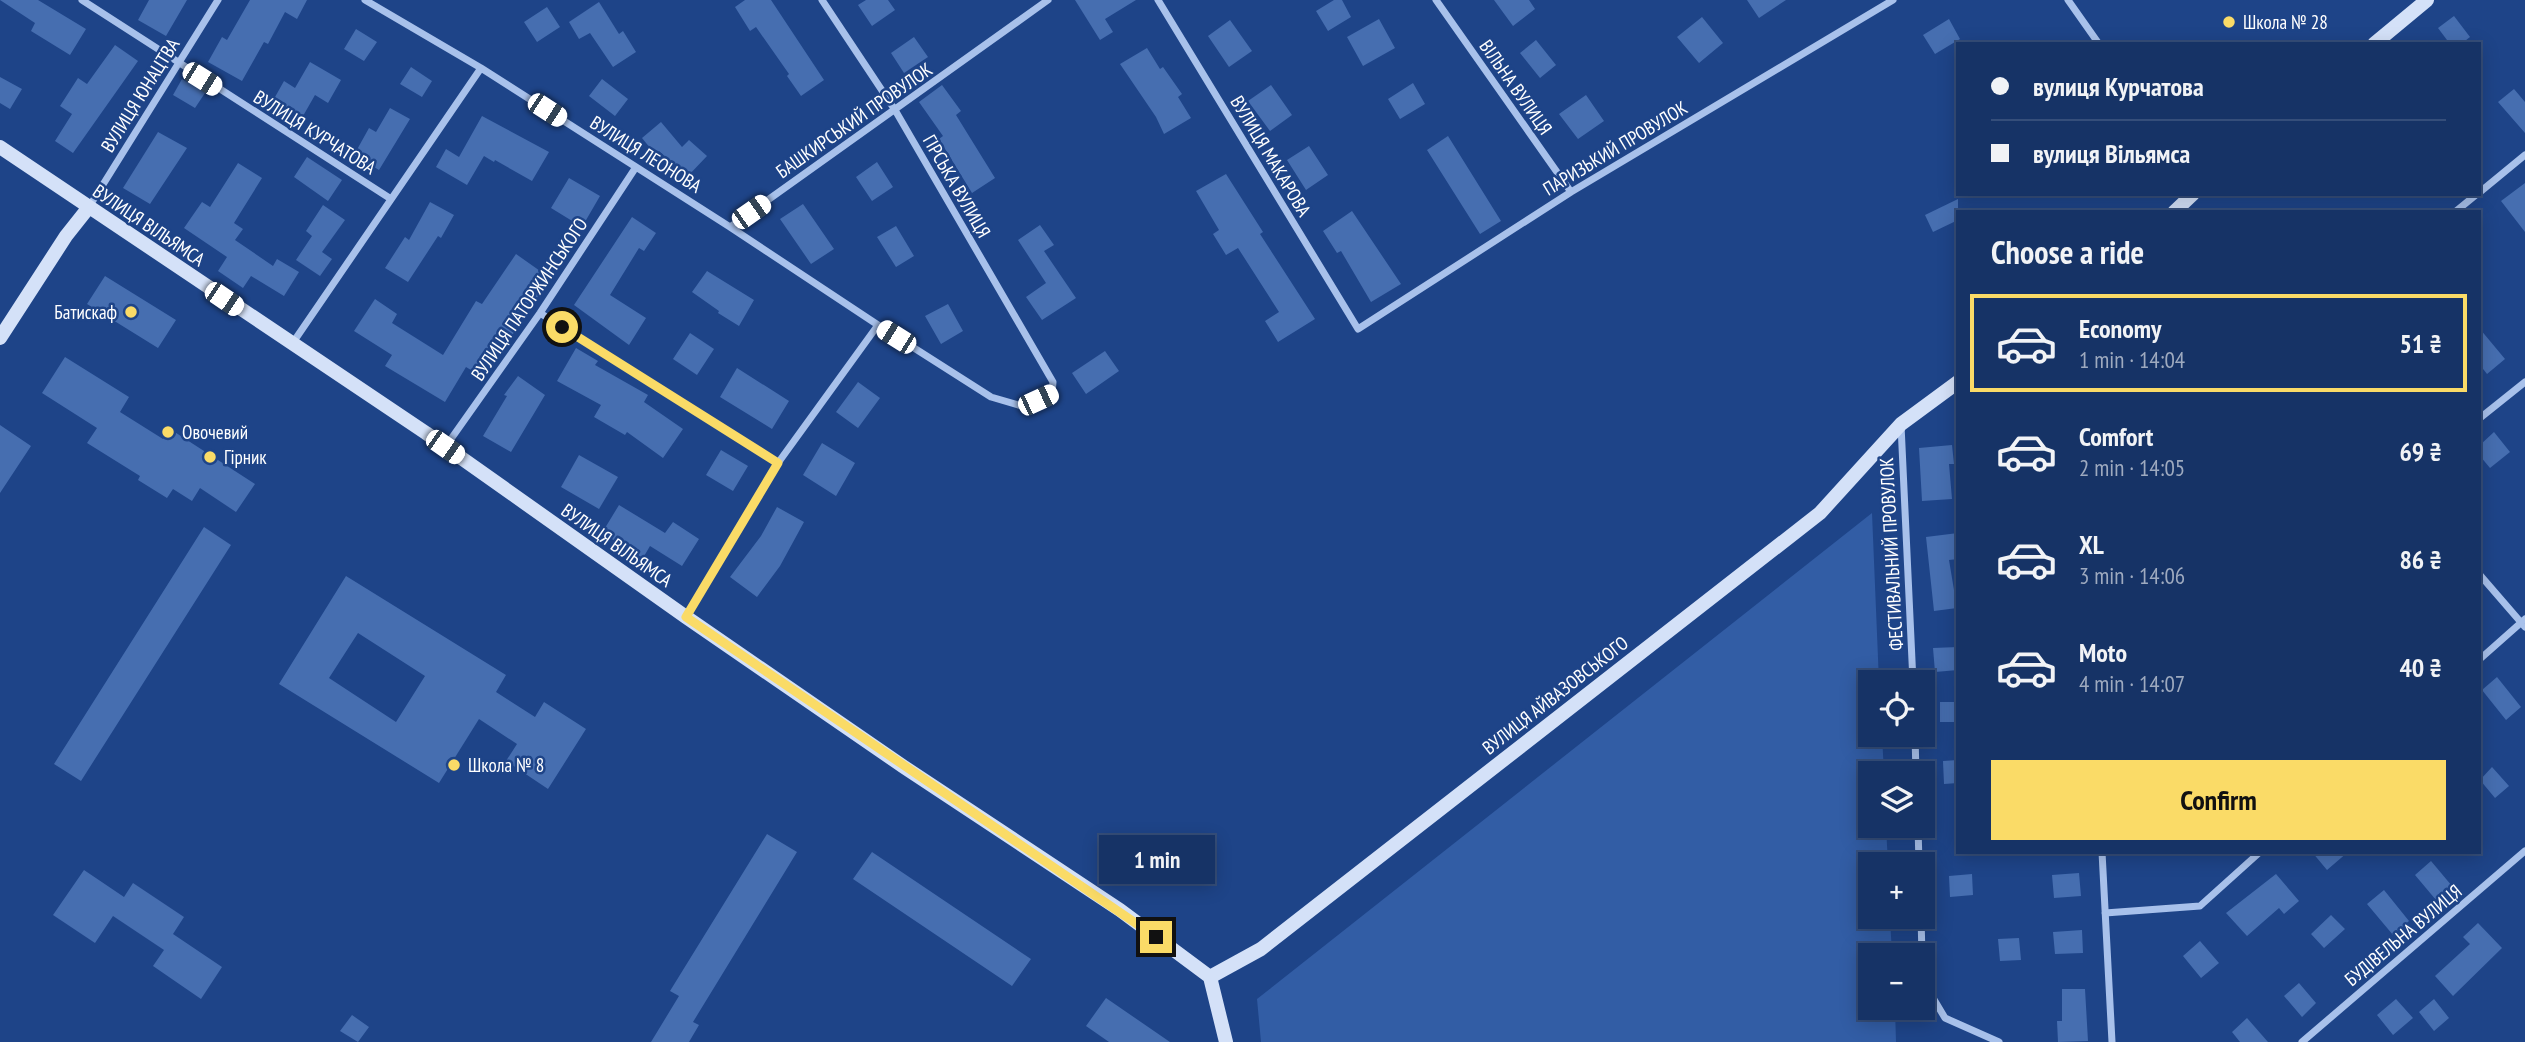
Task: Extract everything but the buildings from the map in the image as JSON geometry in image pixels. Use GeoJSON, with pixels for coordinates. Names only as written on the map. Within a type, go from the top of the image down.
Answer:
{"type":"FeatureCollection","features":[{"type":"Feature","properties":{"kind":"street","name":"ВУЛИЦЯ КУРЧАТОВА"},"geometry":{"type":"LineString","coordinates":[[82,0],[391,199]]}},
{"type":"Feature","properties":{"kind":"street","name":"ВУЛИЦЯ ЮНАЦТВА"},"geometry":{"type":"LineString","coordinates":[[89,207],[218,0]]}},
{"type":"Feature","properties":{"kind":"street","name":"ВУЛИЦЯ ЛЕОНОВА"},"geometry":{"type":"LineString","coordinates":[[365,0],[481,68],[730,227]]}},
{"type":"Feature","properties":{"kind":"street","name":"ГІРСЬКА ВУЛИЦЯ"},"geometry":{"type":"LineString","coordinates":[[822,0],[895,110],[1054,383],[1052,394],[1025,407],[991,397],[878,325]]}},
{"type":"Feature","properties":{"kind":"street","name":"БАШКИРСЬКИЙ ПРОВУЛОК"},"geometry":{"type":"LineString","coordinates":[[730,227],[1048,0]]}},
{"type":"Feature","properties":{"kind":"street","name":"ВУЛИЦЯ МАКАРОВА"},"geometry":{"type":"LineString","coordinates":[[1158,0],[1358,329]]}},
{"type":"Feature","properties":{"kind":"street","name":"ВІЛЬНА ВУЛИЦЯ"},"geometry":{"type":"LineString","coordinates":[[1436,0],[1570,192]]}},
{"type":"Feature","properties":{"kind":"street","name":"ПАРИЗЬКИЙ ПРОВУЛОК"},"geometry":{"type":"LineString","coordinates":[[1358,329],[1570,192],[1893,0]]}},
{"type":"Feature","properties":{"kind":"street"},"geometry":{"type":"LineString","coordinates":[[2068,0],[2098,42]]}},
{"type":"Feature","properties":{"kind":"street"},"geometry":{"type":"LineString","coordinates":[[2376,42],[2427,0]]}},
{"type":"Feature","properties":{"kind":"street"},"geometry":{"type":"LineString","coordinates":[[292,345],[481,68]]}},
{"type":"Feature","properties":{"kind":"street","name":"ВУЛИЦЯ ВІЛЬЯМСА"},"geometry":{"type":"LineString","coordinates":[[0,147],[445,447],[904,767],[1120,911],[1210,977]]}},
{"type":"Feature","properties":{"kind":"street"},"geometry":{"type":"LineString","coordinates":[[2481,191],[2525,155]]}},
{"type":"Feature","properties":{"kind":"street","name":"ВУЛИЦЯ ПАТОРЖИНСЬКОГО"},"geometry":{"type":"LineString","coordinates":[[445,447],[540,313],[636,167]]}},
{"type":"Feature","properties":{"kind":"street"},"geometry":{"type":"LineString","coordinates":[[2176,210],[2191,196]]}},
{"type":"Feature","properties":{"kind":"street"},"geometry":{"type":"LineString","coordinates":[[2457,210],[2474,196]]}},
{"type":"Feature","properties":{"kind":"street"},"geometry":{"type":"LineString","coordinates":[[0,338],[66,236],[89,207]]}},
{"type":"Feature","properties":{"kind":"street"},"geometry":{"type":"LineString","coordinates":[[686,617],[778,463],[878,325],[730,227]]}},
{"type":"Feature","properties":{"kind":"street"},"geometry":{"type":"LineString","coordinates":[[540,313],[778,463]]}},
{"type":"Feature","properties":{"kind":"street"},"geometry":{"type":"LineString","coordinates":[[2481,417],[2525,382]]}},
{"type":"Feature","properties":{"kind":"street","name":"ВУЛИЦЯ АЙВАЗОВСЬКОГО"},"geometry":{"type":"LineString","coordinates":[[1210,977],[1261,949],[1820,513],[1901,424],[1956,383]]}},
{"type":"Feature","properties":{"kind":"street","name":"ФЕСТИВАЛЬНИЙ ПРОВУЛОК"},"geometry":{"type":"LineString","coordinates":[[1901,424],[1912,670]]}},
{"type":"Feature","properties":{"kind":"street"},"geometry":{"type":"LineString","coordinates":[[2481,576],[2524,623],[2481,658]]}},
{"type":"Feature","properties":{"kind":"street","name":"БУДІВЕЛЬНА ВУЛИЦЯ"},"geometry":{"type":"LineString","coordinates":[[2302,1042],[2525,852]]}},
{"type":"Feature","properties":{"kind":"street"},"geometry":{"type":"LineString","coordinates":[[2102,854],[2112,1042]]}},
{"type":"Feature","properties":{"kind":"street"},"geometry":{"type":"LineString","coordinates":[[2105,913],[2200,906],[2258,854]]}},
{"type":"Feature","properties":{"kind":"street"},"geometry":{"type":"LineString","coordinates":[[1210,977],[1226,1042]]}},
{"type":"Feature","properties":{"kind":"street"},"geometry":{"type":"LineString","coordinates":[[1935,1001],[1945,1018],[1999,1042]]}},
{"type":"Feature","properties":{"kind":"shaded area"},"geometry":{"type":"Polygon","coordinates":[[[1872,513],[1879,670],[1858,670],[1858,747],[1883,747],[1883,761],[1858,761],[1858,838],[1887,838],[1887,852],[1858,852],[1858,929],[1891,929],[1891,943],[1858,943],[1858,1020],[1895,1020],[1896,1042],[1261,1042],[1257,999],[1872,513]]]}},
{"type":"Feature","properties":{"kind":"place","name":"Школа № 28"},"geometry":{"type":"Point","coordinates":[2229,22]}},
{"type":"Feature","properties":{"kind":"place","name":"Батискаф"},"geometry":{"type":"Point","coordinates":[131,312]}},
{"type":"Feature","properties":{"kind":"place","name":"Овочевий"},"geometry":{"type":"Point","coordinates":[168,432]}},
{"type":"Feature","properties":{"kind":"place","name":"Гірник"},"geometry":{"type":"Point","coordinates":[210,457]}},
{"type":"Feature","properties":{"kind":"place","name":"Школа № 8"},"geometry":{"type":"Point","coordinates":[454,765]}},
{"type":"Feature","properties":{"kind":"route"},"geometry":{"type":"LineString","coordinates":[[562,327],[778,463],[686,617],[1156,937]]}}]}
